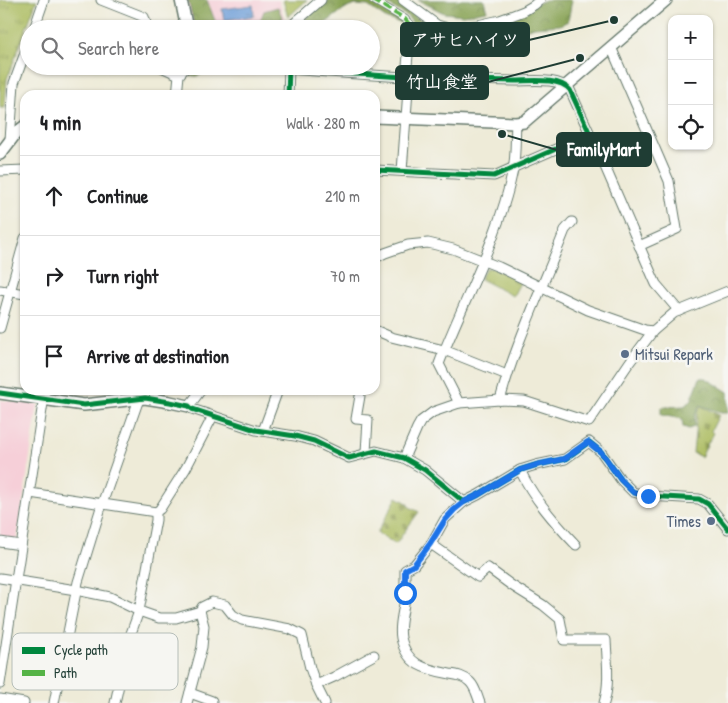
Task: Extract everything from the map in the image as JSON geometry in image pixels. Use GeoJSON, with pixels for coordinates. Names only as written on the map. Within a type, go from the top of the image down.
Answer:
{"type":"FeatureCollection","features":[{"type":"Feature","properties":{"kind":"street"},"geometry":{"type":"LineString","coordinates":[[37,20],[44,0]]}},
{"type":"Feature","properties":{"kind":"street"},"geometry":{"type":"LineString","coordinates":[[101,0],[144,18],[145,20]]}},
{"type":"Feature","properties":{"kind":"street"},"geometry":{"type":"LineString","coordinates":[[181,0],[185,20]]}},
{"type":"Feature","properties":{"kind":"street"},"geometry":{"type":"LineString","coordinates":[[298,20],[320,0]]}},
{"type":"Feature","properties":{"kind":"street"},"geometry":{"type":"LineString","coordinates":[[373,0],[405,19],[409,24],[408,77],[402,171]]}},
{"type":"Feature","properties":{"kind":"street"},"geometry":{"type":"LineString","coordinates":[[403,0],[437,25],[455,30],[500,20],[524,11],[540,0]]}},
{"type":"Feature","properties":{"kind":"street"},"geometry":{"type":"LineString","coordinates":[[380,117],[516,124],[524,122],[664,1]]}},
{"type":"Feature","properties":{"kind":"street"},"geometry":{"type":"LineString","coordinates":[[611,47],[669,181],[677,229],[640,246]]}},
{"type":"Feature","properties":{"kind":"street"},"geometry":{"type":"LineString","coordinates":[[10,140],[14,83],[20,67]]}},
{"type":"Feature","properties":{"kind":"street"},"geometry":{"type":"LineString","coordinates":[[178,90],[179,75]]}},
{"type":"Feature","properties":{"kind":"street"},"geometry":{"type":"LineString","coordinates":[[288,90],[289,75]]}},
{"type":"Feature","properties":{"kind":"street"},"geometry":{"type":"LineString","coordinates":[[378,75],[554,82],[566,85],[600,155],[656,284],[678,311]]}},
{"type":"Feature","properties":{"kind":"street"},"geometry":{"type":"LineString","coordinates":[[459,404],[439,364],[497,227],[514,168],[516,124]]}},
{"type":"Feature","properties":{"kind":"street"},"geometry":{"type":"LineString","coordinates":[[0,154],[10,140],[20,131]]}},
{"type":"Feature","properties":{"kind":"street"},"geometry":{"type":"LineString","coordinates":[[380,170],[494,176],[590,134]]}},
{"type":"Feature","properties":{"kind":"street"},"geometry":{"type":"LineString","coordinates":[[600,155],[649,135]]}},
{"type":"Feature","properties":{"kind":"street"},"geometry":{"type":"LineString","coordinates":[[0,171],[20,170]]}},
{"type":"Feature","properties":{"kind":"street"},"geometry":{"type":"LineString","coordinates":[[500,400],[517,348],[565,230],[572,222]]}},
{"type":"Feature","properties":{"kind":"street"},"geometry":{"type":"LineString","coordinates":[[380,256],[408,245],[428,243],[453,249],[499,267],[588,310],[645,330],[653,331]]}},
{"type":"Feature","properties":{"kind":"street"},"geometry":{"type":"LineString","coordinates":[[0,328],[5,291],[20,251]]}},
{"type":"Feature","properties":{"kind":"street"},"geometry":{"type":"LineString","coordinates":[[5,291],[20,293]]}},
{"type":"Feature","properties":{"kind":"street"},"geometry":{"type":"LineString","coordinates":[[404,458],[421,421],[433,412],[459,404],[500,400],[524,401],[589,422],[653,331],[674,313],[728,291]]}},
{"type":"Feature","properties":{"kind":"street"},"geometry":{"type":"LineString","coordinates":[[380,332],[391,337],[444,350],[507,374]]}},
{"type":"Feature","properties":{"kind":"street"},"geometry":{"type":"LineString","coordinates":[[0,393],[20,394]]}},
{"type":"Feature","properties":{"kind":"street"},"geometry":{"type":"LineString","coordinates":[[0,684],[44,395],[84,405],[143,396],[189,406],[192,409],[256,430],[314,441],[349,458],[366,452],[376,451],[404,458],[425,470],[464,502]]}},
{"type":"Feature","properties":{"kind":"street"},"geometry":{"type":"LineString","coordinates":[[189,406],[197,395]]}},
{"type":"Feature","properties":{"kind":"street"},"geometry":{"type":"LineString","coordinates":[[264,431],[276,395]]}},
{"type":"Feature","properties":{"kind":"street"},"geometry":{"type":"LineString","coordinates":[[68,633],[76,590],[102,504],[143,396]]}},
{"type":"Feature","properties":{"kind":"street"},"geometry":{"type":"LineString","coordinates":[[360,396],[356,420],[368,420],[366,452]]}},
{"type":"Feature","properties":{"kind":"street"},"geometry":{"type":"LineString","coordinates":[[30,493],[156,512],[160,509],[186,468],[213,416]]}},
{"type":"Feature","properties":{"kind":"street"},"geometry":{"type":"LineString","coordinates":[[480,703],[475,689],[463,676],[422,667],[410,659],[403,643],[400,628],[404,609],[405,570],[414,565],[445,520],[464,502],[520,470],[564,459],[588,442],[601,452],[621,480],[633,492],[648,496],[699,499],[708,504],[728,529]]}},
{"type":"Feature","properties":{"kind":"street"},"geometry":{"type":"LineString","coordinates":[[520,470],[528,486],[576,545]]}},
{"type":"Feature","properties":{"kind":"street"},"geometry":{"type":"LineString","coordinates":[[131,633],[139,611],[156,512]]}},
{"type":"Feature","properties":{"kind":"street"},"geometry":{"type":"LineString","coordinates":[[0,542],[21,545]]}},
{"type":"Feature","properties":{"kind":"street"},"geometry":{"type":"LineString","coordinates":[[430,544],[478,577],[488,568],[543,605],[560,619],[564,640],[606,640],[608,682],[604,703]]}},
{"type":"Feature","properties":{"kind":"street"},"geometry":{"type":"LineString","coordinates":[[0,578],[110,597],[159,618],[176,618],[200,611],[202,607],[212,602],[225,605],[233,615],[242,620],[290,630],[302,635],[310,668],[316,685],[326,703]]}},
{"type":"Feature","properties":{"kind":"street"},"geometry":{"type":"LineString","coordinates":[[187,703],[202,647],[204,626],[200,611]]}},
{"type":"Feature","properties":{"kind":"street"},"geometry":{"type":"LineString","coordinates":[[316,685],[374,656]]}},
{"type":"Feature","properties":{"kind":"street"},"geometry":{"type":"LineString","coordinates":[[54,703],[57,690]]}},
{"type":"Feature","properties":{"kind":"street"},"geometry":{"type":"LineString","coordinates":[[115,703],[118,690]]}},
{"type":"Feature","properties":{"kind":"street"},"geometry":{"type":"LineString","coordinates":[[190,693],[212,701]]}},
{"type":"Feature","properties":{"kind":"street"},"geometry":{"type":"LineString","coordinates":[[0,699],[24,703]]}},
{"type":"Feature","properties":{"kind":"shaded area"},"geometry":{"type":"Polygon","coordinates":[[[185,0],[279,0],[285,20],[191,20],[185,0]]]}},
{"type":"Feature","properties":{"kind":"shaded area"},"geometry":{"type":"Polygon","coordinates":[[[0,400],[38,404],[17,540],[0,538],[0,400]]]}},
{"type":"Feature","properties":{"kind":"green space"},"geometry":{"type":"Polygon","coordinates":[[[0,0],[37,0],[29,20],[20,20],[20,45],[7,79],[5,108],[0,108],[0,0]]]}},
{"type":"Feature","properties":{"kind":"green space"},"geometry":{"type":"Polygon","coordinates":[[[188,0],[207,0],[215,20],[193,20],[188,0]]]}},
{"type":"Feature","properties":{"kind":"green space"},"geometry":{"type":"Polygon","coordinates":[[[283,0],[307,0],[288,17],[283,0]]]}},
{"type":"Feature","properties":{"kind":"green space"},"geometry":{"type":"Polygon","coordinates":[[[327,0],[367,0],[405,24],[387,19],[368,6],[356,5],[344,9],[330,20],[304,20],[327,0]]]}},
{"type":"Feature","properties":{"kind":"green space"},"geometry":{"type":"Polygon","coordinates":[[[381,0],[397,0],[431,29],[458,33],[546,0],[572,0],[568,21],[560,25],[535,27],[508,35],[488,48],[474,51],[457,51],[428,49],[419,46],[413,40],[412,22],[407,16],[381,0]]]}},
{"type":"Feature","properties":{"kind":"green space"},"geometry":{"type":"Polygon","coordinates":[[[418,0],[484,0],[487,11],[463,15],[444,13],[418,0]]]}},
{"type":"Feature","properties":{"kind":"green space"},"geometry":{"type":"Polygon","coordinates":[[[278,7],[282,17],[281,20],[260,20],[264,11],[278,7]]]}},
{"type":"Feature","properties":{"kind":"green space"},"geometry":{"type":"Polygon","coordinates":[[[486,268],[492,268],[521,281],[513,296],[480,279],[486,268]]]}},
{"type":"Feature","properties":{"kind":"green space"},"geometry":{"type":"Polygon","coordinates":[[[700,378],[706,378],[728,392],[728,413],[721,413],[700,405],[695,415],[694,427],[689,429],[683,427],[682,419],[661,415],[661,408],[663,407],[684,406],[691,401],[700,378]]]}},
{"type":"Feature","properties":{"kind":"green space"},"geometry":{"type":"Polygon","coordinates":[[[701,406],[719,415],[711,431],[713,433],[701,457],[693,453],[697,413],[701,406]]]}},
{"type":"Feature","properties":{"kind":"green space"},"geometry":{"type":"Polygon","coordinates":[[[397,497],[419,512],[396,544],[377,533],[397,497]]]}},
{"type":"Feature","properties":{"kind":"water"},"geometry":{"type":"Polygon","coordinates":[[[253,5],[254,16],[224,20],[222,9],[253,5]]]}},
{"type":"Feature","properties":{"kind":"marked path"},"geometry":{"type":"LineString","coordinates":[[373,0],[405,19],[409,24]]}},
{"type":"Feature","properties":{"kind":"cycle path"},"geometry":{"type":"LineString","coordinates":[[288,90],[289,75]]}},
{"type":"Feature","properties":{"kind":"cycle path"},"geometry":{"type":"LineString","coordinates":[[374,75],[552,81],[570,90],[590,134],[494,176],[380,170]]}},
{"type":"Feature","properties":{"kind":"cycle path"},"geometry":{"type":"LineString","coordinates":[[0,393],[84,405],[145,398],[189,406],[192,409],[256,430],[314,441],[349,458],[376,451],[404,458],[425,470],[464,502],[520,470],[565,459],[589,442],[601,452],[621,480],[633,492],[648,496],[699,499],[708,504],[728,529]]}},
{"type":"Feature","properties":{"kind":"place","name":"アサヒハイツ"},"geometry":{"type":"Point","coordinates":[614,20]}},
{"type":"Feature","properties":{"kind":"place","name":"竹山食堂"},"geometry":{"type":"Point","coordinates":[580,58]}},
{"type":"Feature","properties":{"kind":"place","name":"FamilyMart"},"geometry":{"type":"Point","coordinates":[502,134]}},
{"type":"Feature","properties":{"kind":"place","name":"Mitsui Repark"},"geometry":{"type":"Point","coordinates":[625,354]}},
{"type":"Feature","properties":{"kind":"place","name":"Times"},"geometry":{"type":"Point","coordinates":[711,521]}},
{"type":"Feature","properties":{"kind":"route"},"geometry":{"type":"LineString","coordinates":[[405,593],[405,570],[414,565],[454,510],[464,502],[520,470],[564,459],[588,442],[601,452],[621,480],[633,492],[648,496]]}}]}
